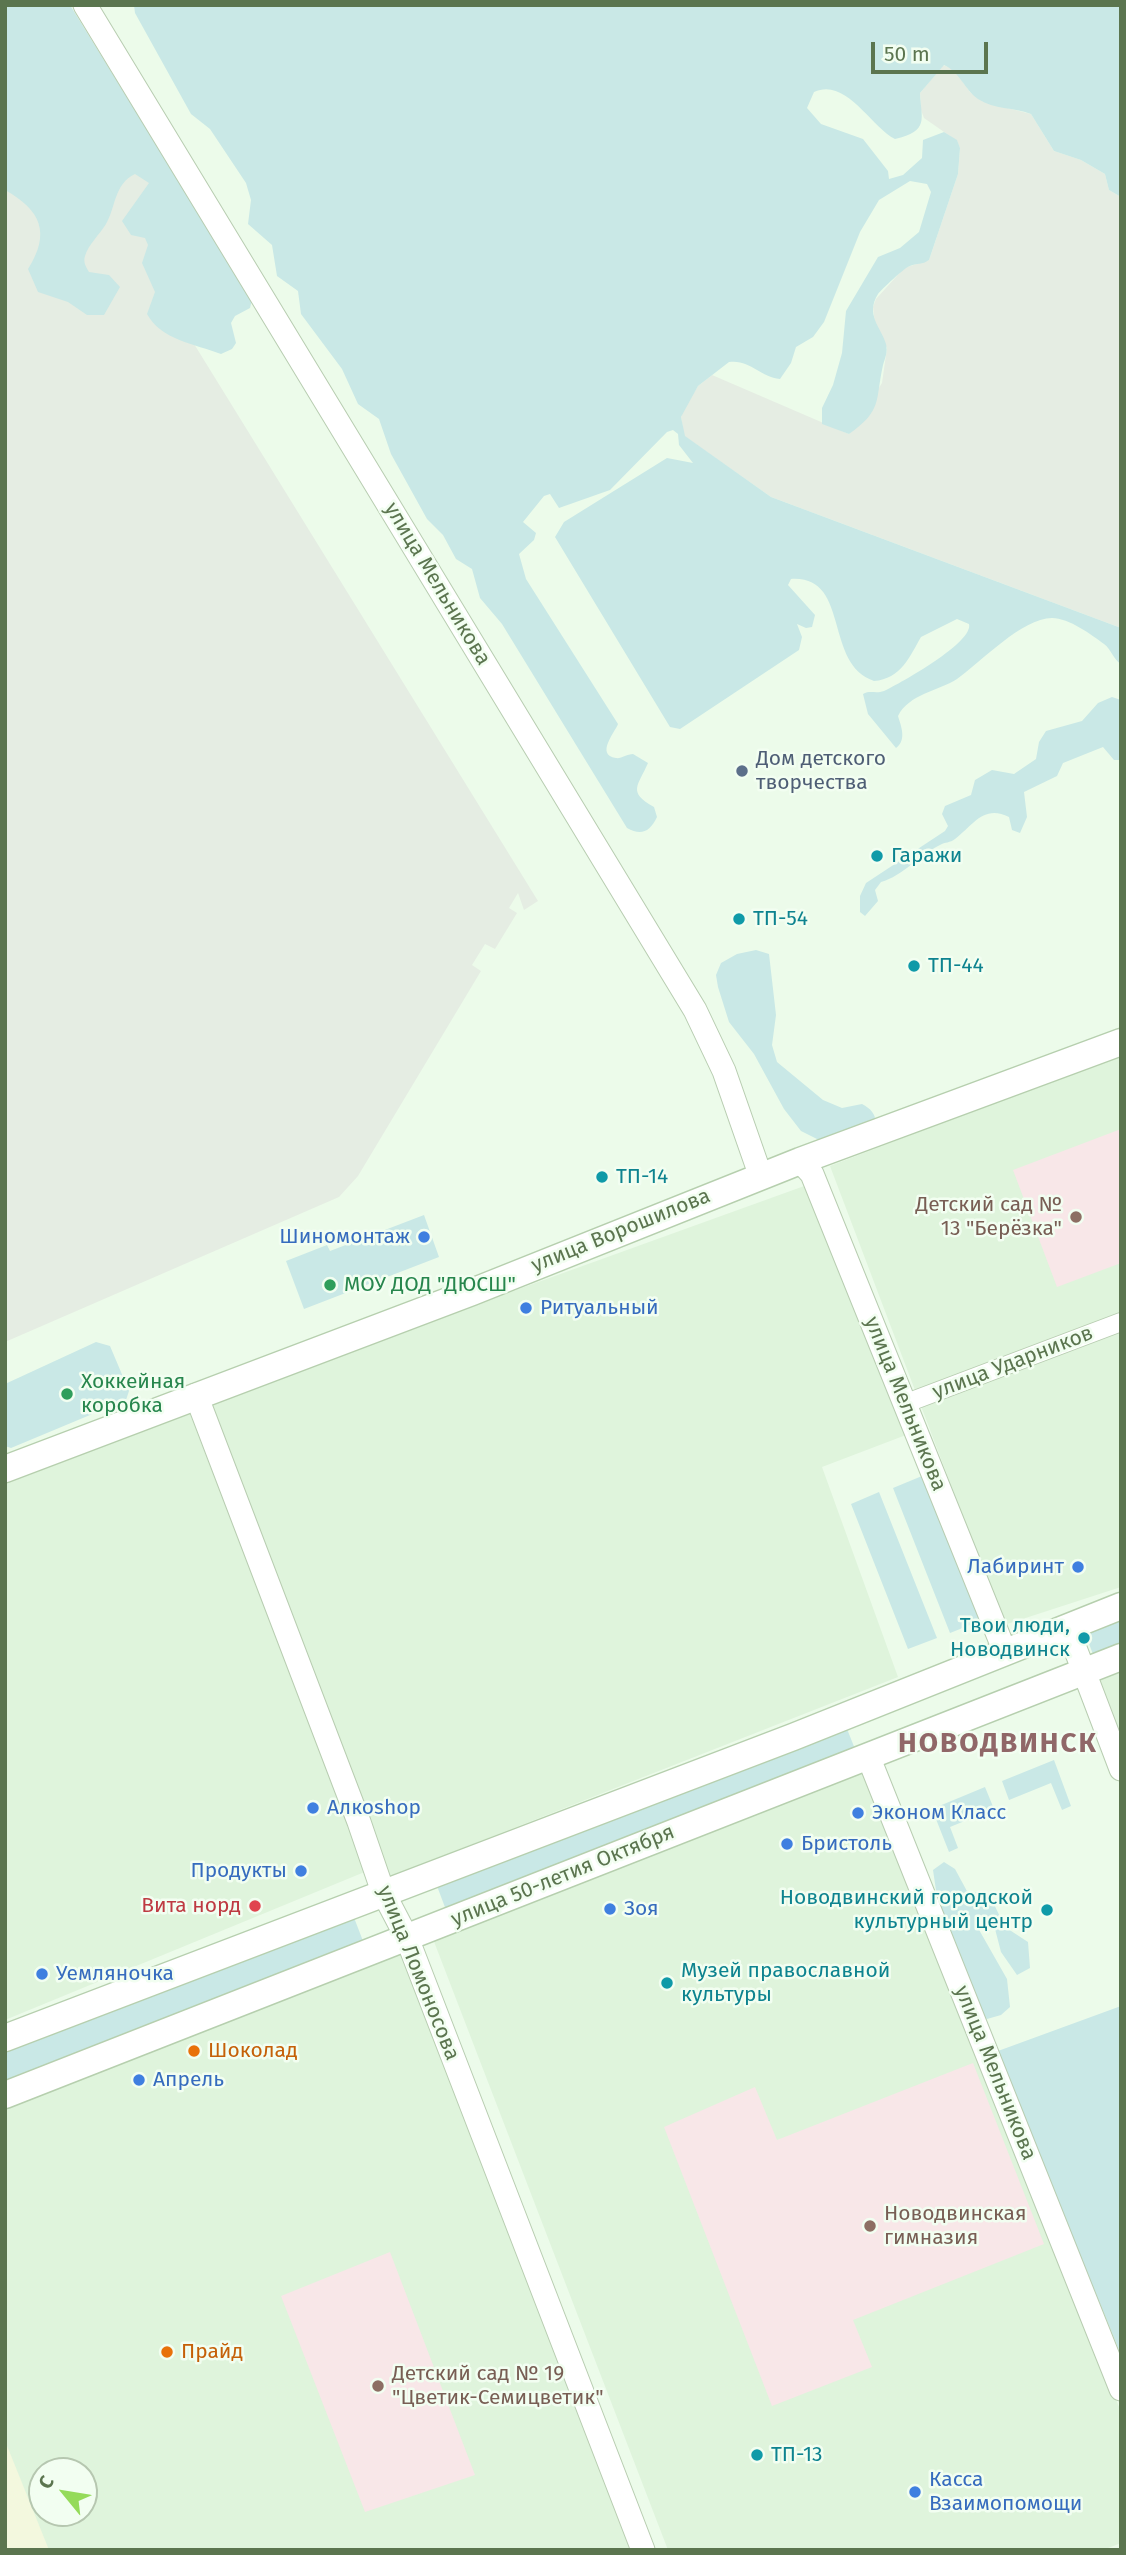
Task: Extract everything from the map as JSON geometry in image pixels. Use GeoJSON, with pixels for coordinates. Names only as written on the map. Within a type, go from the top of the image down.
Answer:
{"type":"FeatureCollection","features":[{"type":"Feature","properties":{"kind":"main road","name":"улица Ворошилова"},"geometry":{"type":"LineString","coordinates":[[5,1469],[459,1297],[800,1161],[1121,1042]]}},
{"type":"Feature","properties":{"kind":"main road"},"geometry":{"type":"LineString","coordinates":[[5,2038],[793,1737],[1121,1606]]}},
{"type":"Feature","properties":{"kind":"main road","name":"улица 50-летия Октября"},"geometry":{"type":"LineString","coordinates":[[5,2095],[1121,1657]]}},
{"type":"Feature","properties":{"kind":"street","name":"улица Мельникова"},"geometry":{"type":"LineString","coordinates":[[85,5],[695,1010],[724,1070],[761,1177]]}},
{"type":"Feature","properties":{"kind":"street","name":"улица Мельникова"},"geometry":{"type":"LineString","coordinates":[[800,1161],[812,1174],[1005,1652]]}},
{"type":"Feature","properties":{"kind":"street","name":"улица Ударников"},"geometry":{"type":"LineString","coordinates":[[904,1404],[1121,1322]]}},
{"type":"Feature","properties":{"kind":"street","name":"улица Ломоносова"},"geometry":{"type":"LineString","coordinates":[[196,1395],[359,1822],[383,1892],[407,1938],[643,2550]]}},
{"type":"Feature","properties":{"kind":"street"},"geometry":{"type":"LineString","coordinates":[[1067,1627],[1121,1769]]}},
{"type":"Feature","properties":{"kind":"street","name":"улица Мельникова"},"geometry":{"type":"LineString","coordinates":[[868,1756],[1121,2389]]}},
{"type":"Feature","properties":{"kind":"shaded area"},"geometry":{"type":"Polygon","coordinates":[[[5,5],[52,5],[203,242],[170,305],[538,901],[524,910],[518,893],[509,908],[517,913],[495,949],[485,944],[472,965],[481,971],[358,1176],[339,1197],[5,1342],[5,5]]]}},
{"type":"Feature","properties":{"kind":"shaded area"},"geometry":{"type":"Polygon","coordinates":[[[5,5],[70,5],[252,300],[250,308],[235,316],[231,323],[236,343],[232,349],[221,354],[180,340],[161,330],[147,314],[155,292],[142,263],[148,245],[145,238],[131,235],[122,221],[149,183],[135,174],[128,178],[119,190],[106,224],[84,258],[89,272],[109,275],[120,287],[104,315],[87,315],[68,302],[38,292],[28,269],[39,244],[39,224],[27,206],[5,190],[5,5]]]}},
{"type":"Feature","properties":{"kind":"shaded area"},"geometry":{"type":"Polygon","coordinates":[[[134,5],[1121,5],[1121,197],[1109,190],[1105,174],[1081,160],[1054,151],[1031,114],[991,105],[978,99],[954,72],[944,65],[920,93],[922,117],[919,128],[895,139],[837,91],[826,89],[814,92],[807,108],[821,124],[863,139],[888,171],[889,179],[903,175],[922,158],[923,140],[944,132],[957,140],[960,148],[958,174],[929,260],[903,270],[874,301],[875,320],[887,350],[876,404],[868,418],[849,434],[822,424],[822,408],[833,385],[842,353],[846,311],[878,257],[900,248],[919,232],[931,192],[927,184],[910,181],[879,200],[860,232],[824,322],[813,337],[796,347],[791,363],[780,379],[743,363],[729,362],[698,386],[681,417],[685,436],[771,497],[1121,628],[1121,664],[1106,646],[1080,628],[1059,619],[1040,620],[1002,642],[957,679],[909,703],[898,716],[902,737],[896,748],[868,714],[863,694],[884,691],[935,661],[960,641],[969,624],[957,619],[921,637],[898,671],[874,681],[858,672],[848,657],[830,605],[822,591],[810,582],[791,579],[788,585],[815,615],[812,627],[806,628],[797,624],[802,637],[799,650],[680,729],[670,727],[555,537],[564,522],[667,458],[693,463],[679,445],[678,434],[673,430],[667,432],[610,490],[559,508],[550,494],[544,496],[523,522],[536,533],[534,540],[519,554],[526,579],[618,724],[608,743],[607,753],[618,758],[633,754],[648,763],[637,788],[640,797],[654,807],[657,817],[645,831],[637,832],[627,828],[502,624],[480,598],[472,569],[456,559],[443,535],[427,519],[391,454],[379,419],[358,404],[342,369],[301,314],[298,291],[277,276],[272,245],[248,224],[251,200],[246,183],[210,129],[191,114],[135,13],[134,5]]]}},
{"type":"Feature","properties":{"kind":"shaded area"},"geometry":{"type":"Polygon","coordinates":[[[943,65],[954,69],[970,92],[984,102],[1031,114],[1054,151],[1081,160],[1105,174],[1109,190],[1121,197],[1121,628],[771,497],[684,436],[681,417],[683,409],[698,386],[712,375],[849,434],[882,383],[887,348],[875,325],[873,307],[876,299],[904,268],[929,260],[958,174],[960,148],[957,141],[924,118],[921,110],[920,93],[943,65]]]}},
{"type":"Feature","properties":{"kind":"shaded area"},"geometry":{"type":"Polygon","coordinates":[[[1112,697],[1121,700],[1121,760],[1114,760],[1103,747],[1063,763],[1057,776],[1024,792],[1027,817],[1020,833],[1012,830],[1009,817],[993,813],[979,818],[953,840],[932,849],[897,875],[881,882],[875,890],[878,901],[865,916],[860,912],[860,896],[866,883],[945,831],[948,826],[942,814],[945,806],[971,795],[975,780],[992,770],[1014,774],[1036,759],[1039,742],[1046,731],[1082,721],[1098,703],[1112,697]]]}},
{"type":"Feature","properties":{"kind":"shaded area"},"geometry":{"type":"Polygon","coordinates":[[[756,950],[769,954],[776,1015],[772,1045],[777,1062],[823,1100],[842,1108],[862,1104],[874,1114],[876,1123],[835,1143],[817,1139],[801,1131],[784,1109],[754,1054],[729,1022],[718,987],[716,975],[721,963],[737,954],[756,950]]]}},
{"type":"Feature","properties":{"kind":"shaded area"},"geometry":{"type":"Polygon","coordinates":[[[1121,1054],[1121,1587],[1004,1625],[830,1166],[1121,1054]]]}},
{"type":"Feature","properties":{"kind":"shaded area","name":"Детский сад № 13 \"Берёзка\""},"geometry":{"type":"Polygon","coordinates":[[[1121,1129],[1121,1263],[1057,1287],[1013,1170],[1121,1129]]]}},
{"type":"Feature","properties":{"kind":"shaded area"},"geometry":{"type":"Polygon","coordinates":[[[807,1185],[906,1435],[822,1467],[898,1677],[384,1879],[203,1403],[807,1185]]]}},
{"type":"Feature","properties":{"kind":"shaded area","name":"МОУ ДОД \"ДЮСШ\""},"geometry":{"type":"Polygon","coordinates":[[[424,1215],[439,1257],[304,1309],[286,1261],[327,1245],[330,1251],[424,1215]]]}},
{"type":"Feature","properties":{"kind":"shaded area","name":"Хоккейная коробка"},"geometry":{"type":"Polygon","coordinates":[[[96,1342],[110,1346],[129,1391],[126,1400],[11,1448],[5,1446],[5,1384],[96,1342]]]}},
{"type":"Feature","properties":{"kind":"shaded area"},"geometry":{"type":"Polygon","coordinates":[[[188,1409],[367,1871],[5,2020],[5,1480],[188,1409]]]}},
{"type":"Feature","properties":{"kind":"shaded area"},"geometry":{"type":"Polygon","coordinates":[[[922,1476],[980,1621],[950,1633],[893,1488],[922,1476]]]}},
{"type":"Feature","properties":{"kind":"shaded area"},"geometry":{"type":"Polygon","coordinates":[[[879,1492],[937,1638],[908,1649],[851,1504],[879,1492]]]}},
{"type":"Feature","properties":{"kind":"shaded area"},"geometry":{"type":"Polygon","coordinates":[[[1121,1620],[1121,1646],[1094,1657],[1085,1633],[1121,1620]]]}},
{"type":"Feature","properties":{"kind":"shaded area"},"geometry":{"type":"Polygon","coordinates":[[[1121,1667],[1121,1754],[1092,1678],[1121,1667]]]}},
{"type":"Feature","properties":{"kind":"shaded area"},"geometry":{"type":"Polygon","coordinates":[[[845,1724],[855,1749],[446,1910],[437,1886],[845,1724]]]}},
{"type":"Feature","properties":{"kind":"shaded area"},"geometry":{"type":"Polygon","coordinates":[[[1054,1760],[1071,1806],[1062,1810],[1051,1783],[1009,1800],[1002,1781],[1054,1760]]]}},
{"type":"Feature","properties":{"kind":"shaded area"},"geometry":{"type":"Polygon","coordinates":[[[868,1769],[1121,2412],[1121,2543],[1103,2550],[668,2550],[433,1939],[868,1769]]]}},
{"type":"Feature","properties":{"kind":"shaded area"},"geometry":{"type":"Polygon","coordinates":[[[985,1787],[994,1809],[950,1827],[958,1848],[949,1852],[932,1809],[985,1787]]]}},
{"type":"Feature","properties":{"kind":"shaded area"},"geometry":{"type":"Polygon","coordinates":[[[944,1862],[955,1869],[968,1893],[981,1892],[990,1896],[1005,1927],[1028,1942],[1030,1968],[1017,1975],[1001,1952],[994,1925],[983,1922],[978,1928],[1007,1979],[1010,2007],[1001,2015],[987,2019],[980,2015],[938,1904],[933,1870],[944,1862]]]}},
{"type":"Feature","properties":{"kind":"shaded area"},"geometry":{"type":"Polygon","coordinates":[[[353,1915],[363,1941],[5,2081],[5,2051],[353,1915]]]}},
{"type":"Feature","properties":{"kind":"shaded area"},"geometry":{"type":"Polygon","coordinates":[[[402,1947],[631,2550],[5,2550],[5,2103],[402,1947]]]}},
{"type":"Feature","properties":{"kind":"shaded area"},"geometry":{"type":"Polygon","coordinates":[[[1121,2006],[1121,2355],[1070,2230],[1062,2220],[998,2051],[1121,2006]]]}},
{"type":"Feature","properties":{"kind":"shaded area","name":"Новодвинская гимназия"},"geometry":{"type":"Polygon","coordinates":[[[973,2063],[1044,2244],[853,2320],[872,2367],[772,2406],[664,2127],[755,2087],[777,2140],[973,2063]]]}},
{"type":"Feature","properties":{"kind":"shaded area","name":"Детский сад № 19 \"Цветик-Семицветик\""},"geometry":{"type":"Polygon","coordinates":[[[390,2252],[475,2475],[365,2512],[281,2296],[390,2252]]]}},
{"type":"Feature","properties":{"kind":"shaded area"},"geometry":{"type":"Polygon","coordinates":[[[5,2441],[28,2498],[28,2527],[40,2527],[49,2550],[5,2550],[5,2441]]]}},
{"type":"Feature","properties":{"kind":"place","name":"Дом детского творчества"},"geometry":{"type":"Point","coordinates":[742,771]}},
{"type":"Feature","properties":{"kind":"place","name":"Гаражи"},"geometry":{"type":"Point","coordinates":[877,856]}},
{"type":"Feature","properties":{"kind":"place","name":"ТП-54"},"geometry":{"type":"Point","coordinates":[739,919]}},
{"type":"Feature","properties":{"kind":"place","name":"ТП-44"},"geometry":{"type":"Point","coordinates":[914,966]}},
{"type":"Feature","properties":{"kind":"place","name":"ТП-14"},"geometry":{"type":"Point","coordinates":[602,1177]}},
{"type":"Feature","properties":{"kind":"place","name":"Детский сад № 13 \"Берёзка\""},"geometry":{"type":"Point","coordinates":[1076,1217]}},
{"type":"Feature","properties":{"kind":"place","name":"Шиномонтаж"},"geometry":{"type":"Point","coordinates":[424,1237]}},
{"type":"Feature","properties":{"kind":"place","name":"МОУ ДОД \"ДЮСШ\""},"geometry":{"type":"Point","coordinates":[330,1285]}},
{"type":"Feature","properties":{"kind":"place","name":"Ритуальный"},"geometry":{"type":"Point","coordinates":[526,1308]}},
{"type":"Feature","properties":{"kind":"place","name":"Хоккейная коробка"},"geometry":{"type":"Point","coordinates":[67,1394]}},
{"type":"Feature","properties":{"kind":"place","name":"Лабиринт"},"geometry":{"type":"Point","coordinates":[1078,1567]}},
{"type":"Feature","properties":{"kind":"place","name":"Твои люди, Новодвинск"},"geometry":{"type":"Point","coordinates":[1084,1638]}},
{"type":"Feature","properties":{"kind":"place","name":"Алкоshop"},"geometry":{"type":"Point","coordinates":[313,1808]}},
{"type":"Feature","properties":{"kind":"place","name":"Эконом Класс"},"geometry":{"type":"Point","coordinates":[858,1813]}},
{"type":"Feature","properties":{"kind":"place","name":"Бристоль"},"geometry":{"type":"Point","coordinates":[787,1844]}},
{"type":"Feature","properties":{"kind":"place","name":"Продукты"},"geometry":{"type":"Point","coordinates":[301,1871]}},
{"type":"Feature","properties":{"kind":"place","name":"Вита норд"},"geometry":{"type":"Point","coordinates":[255,1906]}},
{"type":"Feature","properties":{"kind":"place","name":"Зоя"},"geometry":{"type":"Point","coordinates":[610,1909]}},
{"type":"Feature","properties":{"kind":"place","name":"Новодвинский городской культурный центр"},"geometry":{"type":"Point","coordinates":[1047,1910]}},
{"type":"Feature","properties":{"kind":"place","name":"Уемляночка"},"geometry":{"type":"Point","coordinates":[42,1974]}},
{"type":"Feature","properties":{"kind":"place","name":"Музей православной культуры"},"geometry":{"type":"Point","coordinates":[667,1983]}},
{"type":"Feature","properties":{"kind":"place","name":"Шоколад"},"geometry":{"type":"Point","coordinates":[194,2051]}},
{"type":"Feature","properties":{"kind":"place","name":"Апрель"},"geometry":{"type":"Point","coordinates":[139,2080]}},
{"type":"Feature","properties":{"kind":"place","name":"Новодвинская гимназия"},"geometry":{"type":"Point","coordinates":[870,2226]}},
{"type":"Feature","properties":{"kind":"place","name":"Прайд"},"geometry":{"type":"Point","coordinates":[167,2352]}},
{"type":"Feature","properties":{"kind":"place","name":"Детский сад № 19 \"Цветик-Семицветик\""},"geometry":{"type":"Point","coordinates":[378,2386]}},
{"type":"Feature","properties":{"kind":"place","name":"ТП-13"},"geometry":{"type":"Point","coordinates":[757,2455]}},
{"type":"Feature","properties":{"kind":"place","name":"Касса Взаимопомощи"},"geometry":{"type":"Point","coordinates":[915,2492]}},
{"type":"Feature","properties":{"kind":"district","name":"НОВОДВИНСК"},"geometry":{"type":"Point","coordinates":[998,1744]}}]}
